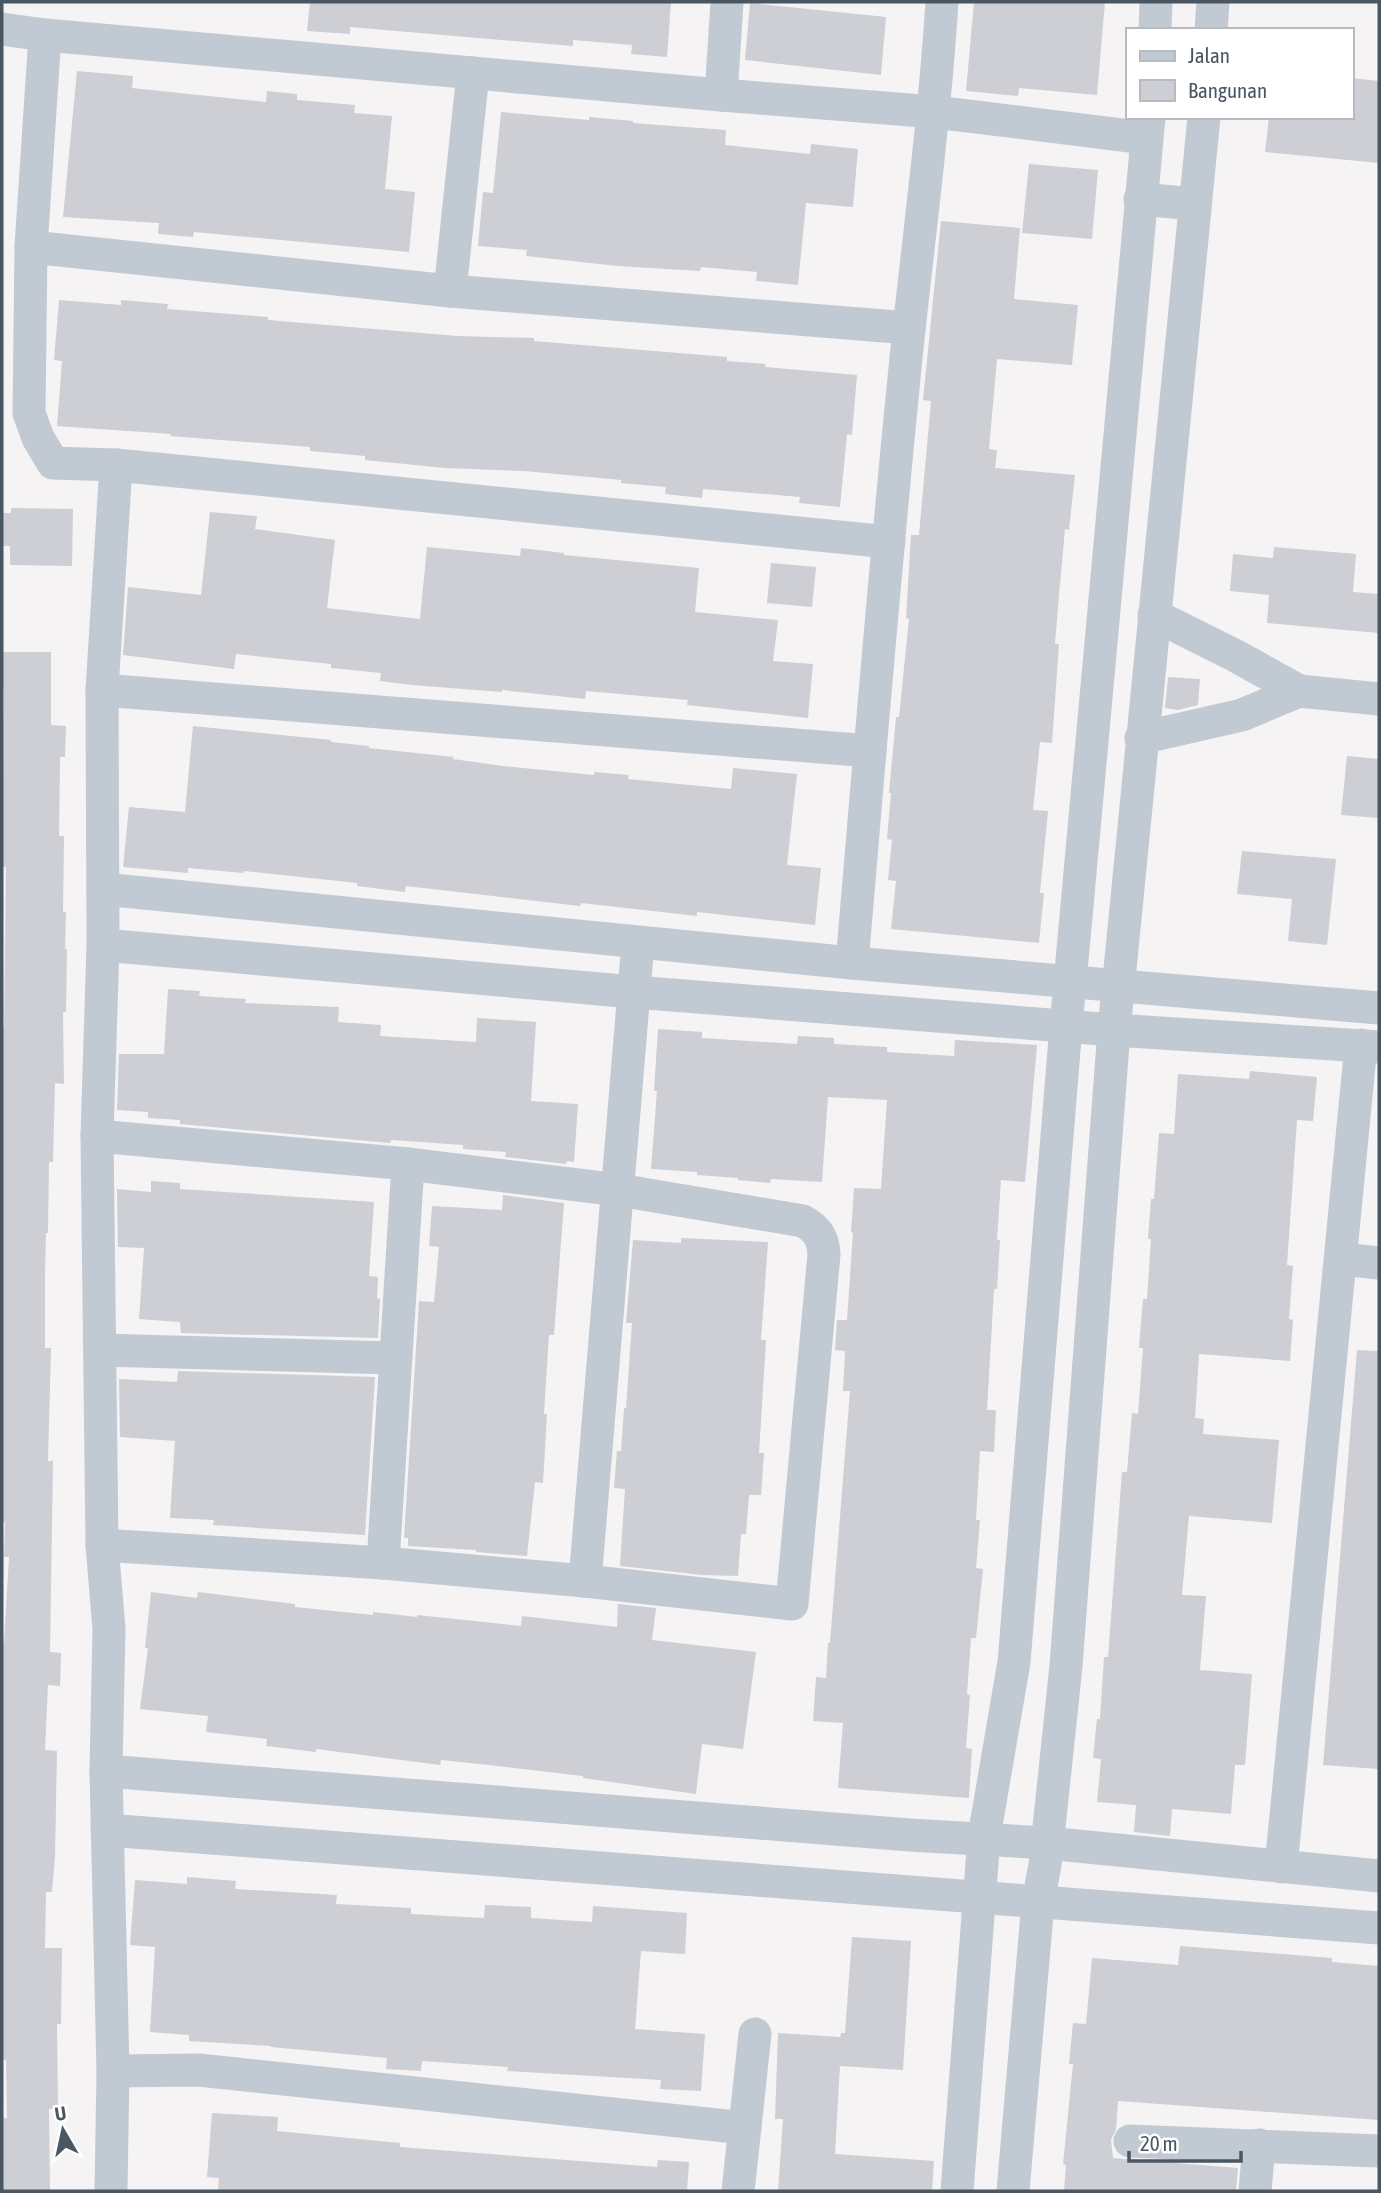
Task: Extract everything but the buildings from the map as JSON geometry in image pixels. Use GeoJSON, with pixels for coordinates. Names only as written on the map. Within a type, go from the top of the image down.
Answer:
{"type":"FeatureCollection","features":[{"type":"Feature","properties":{"kind":"street"},"geometry":{"type":"LineString","coordinates":[[721,95],[727,2]]}},
{"type":"Feature","properties":{"kind":"street"},"geometry":{"type":"LineString","coordinates":[[852,963],[909,328],[934,111],[942,2]]}},
{"type":"Feature","properties":{"kind":"street"},"geometry":{"type":"LineString","coordinates":[[1155,28],[1156,2]]}},
{"type":"Feature","properties":{"kind":"street"},"geometry":{"type":"LineString","coordinates":[[1211,28],[1213,2]]}},
{"type":"Feature","properties":{"kind":"street"},"geometry":{"type":"LineString","coordinates":[[2,29],[721,95],[1148,128],[1066,1026],[1015,1648],[982,1869],[957,2191]]}},
{"type":"Feature","properties":{"kind":"street"},"geometry":{"type":"LineString","coordinates":[[45,35],[31,247],[29,414],[38,438],[53,463],[116,466],[889,542]]}},
{"type":"Feature","properties":{"kind":"street"},"geometry":{"type":"LineString","coordinates":[[450,291],[473,73]]}},
{"type":"Feature","properties":{"kind":"street"},"geometry":{"type":"LineString","coordinates":[[1013,2191],[1043,1872],[1066,1666],[1114,1030],[1202,119]]}},
{"type":"Feature","properties":{"kind":"street"},"geometry":{"type":"LineString","coordinates":[[1140,199],[1195,204]]}},
{"type":"Feature","properties":{"kind":"street"},"geometry":{"type":"LineString","coordinates":[[31,247],[450,291],[909,328]]}},
{"type":"Feature","properties":{"kind":"street"},"geometry":{"type":"LineString","coordinates":[[111,2191],[113,2071],[107,1801],[109,1629],[102,1545],[97,1136],[103,945],[102,690],[116,466]]}},
{"type":"Feature","properties":{"kind":"street"},"geometry":{"type":"LineString","coordinates":[[1154,615],[1299,691],[1379,699]]}},
{"type":"Feature","properties":{"kind":"street"},"geometry":{"type":"LineString","coordinates":[[102,690],[870,751]]}},
{"type":"Feature","properties":{"kind":"street"},"geometry":{"type":"LineString","coordinates":[[1141,738],[1242,715],[1299,691]]}},
{"type":"Feature","properties":{"kind":"street"},"geometry":{"type":"LineString","coordinates":[[103,890],[852,963],[1379,1008]]}},
{"type":"Feature","properties":{"kind":"street"},"geometry":{"type":"LineString","coordinates":[[585,1581],[638,943]]}},
{"type":"Feature","properties":{"kind":"street"},"geometry":{"type":"LineString","coordinates":[[103,945],[634,992],[1114,1030],[1370,1046],[1341,1259],[1281,1867]]}},
{"type":"Feature","properties":{"kind":"street"},"geometry":{"type":"LineString","coordinates":[[97,1136],[408,1164],[619,1190],[803,1221],[821,1235],[824,1254],[792,1604],[585,1581],[383,1563],[102,1545]]}},
{"type":"Feature","properties":{"kind":"street"},"geometry":{"type":"LineString","coordinates":[[383,1563],[408,1164]]}},
{"type":"Feature","properties":{"kind":"street"},"geometry":{"type":"LineString","coordinates":[[1341,1259],[1379,1262]]}},
{"type":"Feature","properties":{"kind":"street"},"geometry":{"type":"LineString","coordinates":[[100,1350],[396,1358]]}},
{"type":"Feature","properties":{"kind":"street"},"geometry":{"type":"LineString","coordinates":[[107,1801],[910,1835],[982,1869],[1043,1872],[1379,1928]]}},
{"type":"Feature","properties":{"kind":"street"},"geometry":{"type":"LineString","coordinates":[[107,1801],[982,1869],[1043,1872],[1281,1867],[1379,1876]]}},
{"type":"Feature","properties":{"kind":"street"},"geometry":{"type":"LineString","coordinates":[[738,2191],[755,2034]]}},
{"type":"Feature","properties":{"kind":"street"},"geometry":{"type":"LineString","coordinates":[[113,2071],[199,2070],[745,2128]]}},
{"type":"Feature","properties":{"kind":"street"},"geometry":{"type":"LineString","coordinates":[[1130,2141],[1379,2151]]}},
{"type":"Feature","properties":{"kind":"street"},"geometry":{"type":"LineString","coordinates":[[1255,2191],[1259,2145]]}}]}
